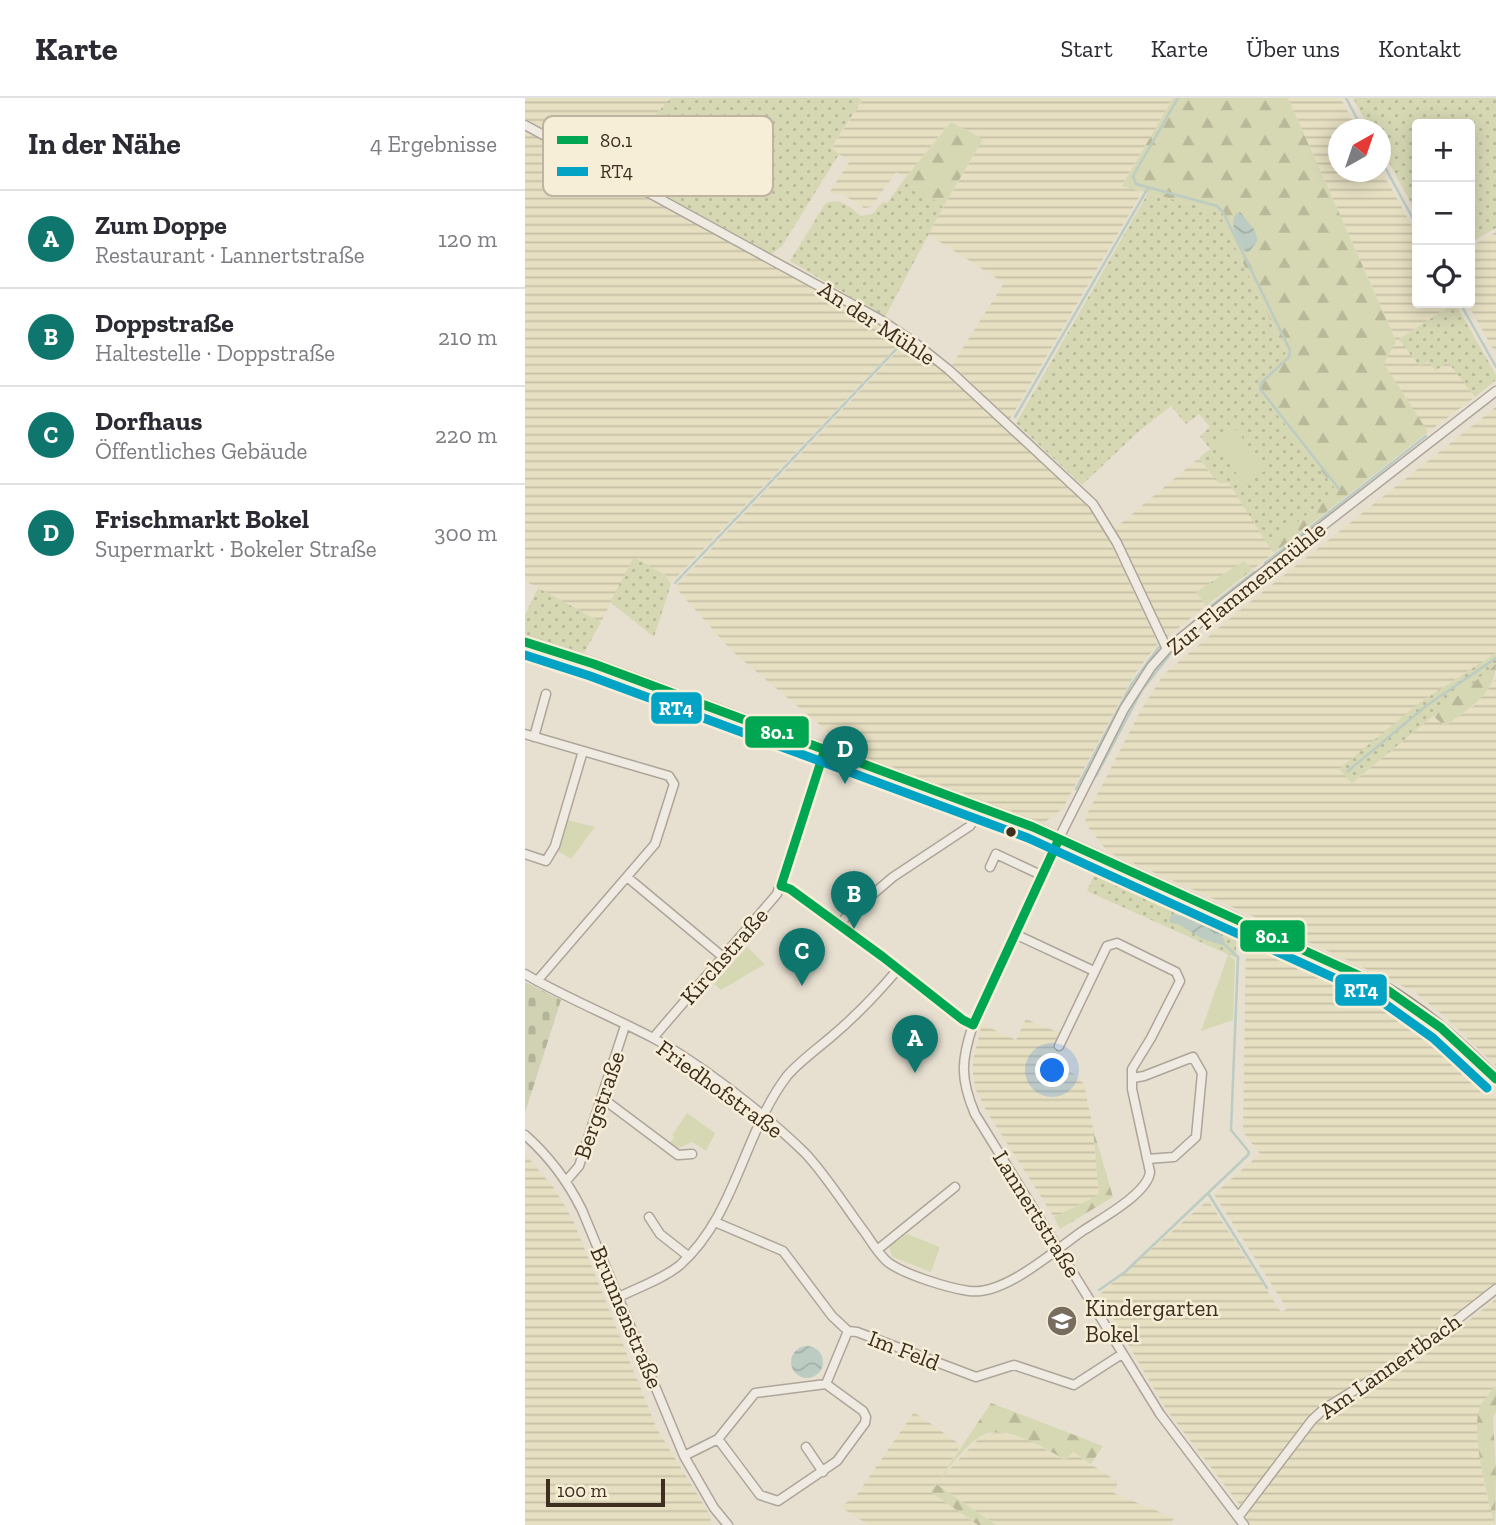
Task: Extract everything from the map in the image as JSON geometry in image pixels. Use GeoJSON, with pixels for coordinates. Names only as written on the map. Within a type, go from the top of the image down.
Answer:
{"type":"FeatureCollection","features":[{"type":"Feature","properties":{"kind":"main road"},"geometry":{"type":"LineString","coordinates":[[525,642],[594,664],[825,749],[1059,839],[1380,985],[1411,1003],[1440,1025],[1496,1079]]}},
{"type":"Feature","properties":{"kind":"street","name":"An der Mühle"},"geometry":{"type":"LineString","coordinates":[[525,125],[543,135]]}},
{"type":"Feature","properties":{"kind":"street","name":"An der Mühle"},"geometry":{"type":"LineString","coordinates":[[655,196],[870,314],[914,342],[949,370],[1093,504],[1117,543],[1167,649]]}},
{"type":"Feature","properties":{"kind":"street","name":"Zur Flammenmühle"},"geometry":{"type":"LineString","coordinates":[[1059,839],[1142,677],[1167,649],[1496,391]]}},
{"type":"Feature","properties":{"kind":"street"},"geometry":{"type":"LineString","coordinates":[[537,981],[655,844],[674,784],[670,776],[530,736],[546,694]]}},
{"type":"Feature","properties":{"kind":"street","name":"Kirchstraße"},"geometry":{"type":"LineString","coordinates":[[653,1038],[777,894],[825,749]]}},
{"type":"Feature","properties":{"kind":"street"},"geometry":{"type":"LineString","coordinates":[[525,854],[546,861],[555,846],[583,751]]}},
{"type":"Feature","properties":{"kind":"street"},"geometry":{"type":"LineString","coordinates":[[839,925],[893,877],[970,826],[981,807]]}},
{"type":"Feature","properties":{"kind":"street","name":"Lannertstraße"},"geometry":{"type":"LineString","coordinates":[[1059,839],[973,1025],[963,1062],[967,1095],[975,1114],[1160,1414],[1244,1525]]}},
{"type":"Feature","properties":{"kind":"street"},"geometry":{"type":"LineString","coordinates":[[990,867],[996,854],[1041,875]]}},
{"type":"Feature","properties":{"kind":"street"},"geometry":{"type":"LineString","coordinates":[[627,877],[723,957]]}},
{"type":"Feature","properties":{"kind":"street"},"geometry":{"type":"LineString","coordinates":[[781,886],[790,889],[954,1014],[973,1025]]}},
{"type":"Feature","properties":{"kind":"street"},"geometry":{"type":"LineString","coordinates":[[1015,934],[1094,971]]}},
{"type":"Feature","properties":{"kind":"street"},"geometry":{"type":"LineString","coordinates":[[1059,1046],[1107,946],[1117,943],[1180,977],[1151,1038],[1132,1069],[1132,1089],[1147,1160],[1174,1157],[1196,1137],[1202,1073],[1193,1058],[1133,1078]]}},
{"type":"Feature","properties":{"kind":"street"},"geometry":{"type":"LineString","coordinates":[[619,1297],[667,1274],[702,1241],[715,1222],[763,1117],[788,1075],[867,1006],[898,969]]}},
{"type":"Feature","properties":{"kind":"street","name":"Friedhofstraße"},"geometry":{"type":"LineString","coordinates":[[525,974],[653,1038],[710,1076],[763,1117],[807,1155],[888,1262],[902,1270],[971,1291],[993,1287],[1017,1276],[1053,1255],[1117,1208],[1145,1183],[1150,1172],[1147,1160]]}},
{"type":"Feature","properties":{"kind":"street","name":"Bergstraße"},"geometry":{"type":"LineString","coordinates":[[567,1180],[579,1166],[625,1026]]}},
{"type":"Feature","properties":{"kind":"street"},"geometry":{"type":"LineString","coordinates":[[602,1098],[678,1155],[692,1154]]}},
{"type":"Feature","properties":{"kind":"street","name":"Brunnenstraße"},"geometry":{"type":"LineString","coordinates":[[525,1135],[543,1150],[567,1180],[684,1455],[714,1508],[728,1525]]}},
{"type":"Feature","properties":{"kind":"street"},"geometry":{"type":"LineString","coordinates":[[877,1250],[955,1187]]}},
{"type":"Feature","properties":{"kind":"street"},"geometry":{"type":"LineString","coordinates":[[649,1217],[660,1234],[688,1256]]}},
{"type":"Feature","properties":{"kind":"street","name":"Im Feld"},"geometry":{"type":"LineString","coordinates":[[715,1222],[783,1251],[832,1315],[848,1331],[857,1332],[976,1377],[1014,1365],[1074,1385],[1122,1354]]}},
{"type":"Feature","properties":{"kind":"street","name":"Am Lannertbach"},"geometry":{"type":"LineString","coordinates":[[1239,1516],[1312,1420],[1324,1409],[1412,1355],[1496,1289]]}},
{"type":"Feature","properties":{"kind":"street"},"geometry":{"type":"LineString","coordinates":[[826,1384],[848,1331]]}},
{"type":"Feature","properties":{"kind":"street"},"geometry":{"type":"LineString","coordinates":[[684,1455],[719,1439],[755,1393],[826,1384],[863,1411],[866,1417],[865,1423],[838,1461],[778,1501],[759,1495],[719,1439]]}},
{"type":"Feature","properties":{"kind":"street"},"geometry":{"type":"LineString","coordinates":[[806,1447],[823,1472]]}},
{"type":"Feature","properties":{"kind":"street","name":"Brunnenstraße"},"geometry":{"type":"LineString","coordinates":[[714,1508],[716,1525]]}},
{"type":"Feature","properties":{"kind":"shaded area"},"geometry":{"type":"Polygon","coordinates":[[[525,98],[671,98],[654,116],[543,116],[543,129],[525,119],[525,98]]]}},
{"type":"Feature","properties":{"kind":"shaded area"},"geometry":{"type":"Polygon","coordinates":[[[859,98],[1173,98],[1122,185],[1142,192],[1010,419],[952,365],[1004,283],[928,234],[983,139],[950,122],[906,177],[896,172],[871,207],[864,208],[842,194],[829,193],[850,161],[831,149],[862,101],[859,98]]]}},
{"type":"Feature","properties":{"kind":"shaded area"},"geometry":{"type":"Polygon","coordinates":[[[1288,98],[1340,98],[1352,119],[1328,119],[1328,182],[1388,182],[1412,226],[1412,308],[1446,308],[1399,339],[1428,361],[1448,361],[1475,397],[1428,432],[1383,364],[1396,340],[1288,98]]]}},
{"type":"Feature","properties":{"kind":"shaded area"},"geometry":{"type":"Polygon","coordinates":[[[525,130],[543,140],[543,196],[649,196],[780,266],[903,340],[671,583],[665,575],[634,558],[601,622],[525,581],[525,130]]]}},
{"type":"Feature","properties":{"kind":"shaded area"},"geometry":{"type":"Polygon","coordinates":[[[1496,232],[1496,354],[1470,308],[1475,308],[1475,244],[1496,232]]]}},
{"type":"Feature","properties":{"kind":"shaded area"},"geometry":{"type":"Polygon","coordinates":[[[906,342],[947,373],[1090,507],[1112,546],[1158,643],[1134,675],[1063,808],[1044,823],[852,752],[732,651],[675,587],[906,342]]]}},
{"type":"Feature","properties":{"kind":"shaded area"},"geometry":{"type":"Polygon","coordinates":[[[1496,407],[1496,653],[1419,703],[1352,783],[1433,716],[1445,726],[1475,705],[1496,679],[1496,1066],[1415,992],[1108,852],[1085,823],[1086,816],[1141,710],[1163,675],[1240,610],[1496,407]]]}},
{"type":"Feature","properties":{"kind":"shaded area"},"geometry":{"type":"Polygon","coordinates":[[[1199,458],[1218,483],[1229,483],[1274,553],[1252,570],[1245,561],[1197,592],[1206,606],[1167,637],[1114,529],[1199,458]]]}},
{"type":"Feature","properties":{"kind":"shaded area"},"geometry":{"type":"Polygon","coordinates":[[[1246,937],[1375,996],[1432,1036],[1496,1097],[1496,1285],[1411,1352],[1322,1404],[1240,1505],[1166,1409],[1099,1295],[1208,1200],[1281,1312],[1287,1309],[1214,1194],[1260,1154],[1243,1132],[1246,937]]]}},
{"type":"Feature","properties":{"kind":"shaded area"},"geometry":{"type":"Polygon","coordinates":[[[1026,1019],[1060,1033],[1054,1046],[1061,1051],[1057,1059],[1084,1084],[1093,1128],[1099,1195],[1054,1217],[987,1112],[976,1090],[973,1075],[973,1060],[982,1024],[1016,1040],[1026,1019]]]}},
{"type":"Feature","properties":{"kind":"shaded area"},"geometry":{"type":"Polygon","coordinates":[[[525,1154],[554,1188],[573,1220],[657,1429],[710,1515],[711,1525],[525,1525],[525,1154]]]}},
{"type":"Feature","properties":{"kind":"shaded area"},"geometry":{"type":"Polygon","coordinates":[[[1496,1299],[1496,1385],[1480,1407],[1483,1480],[1495,1525],[1249,1525],[1245,1517],[1315,1422],[1326,1412],[1331,1414],[1416,1362],[1496,1299]]]}},
{"type":"Feature","properties":{"kind":"shaded area"},"geometry":{"type":"Polygon","coordinates":[[[914,1412],[961,1445],[941,1478],[981,1436],[998,1432],[1027,1439],[1066,1461],[1072,1452],[1118,1482],[1114,1493],[1174,1518],[1170,1525],[996,1525],[936,1484],[931,1492],[978,1525],[869,1525],[840,1507],[856,1496],[914,1412]]]}},
{"type":"Feature","properties":{"kind":"green space"},"geometry":{"type":"Polygon","coordinates":[[[671,98],[862,100],[831,148],[839,154],[782,246],[772,254],[666,196],[773,196],[773,116],[654,116],[671,98]]]}},
{"type":"Feature","properties":{"kind":"green space"},"geometry":{"type":"Polygon","coordinates":[[[1173,98],[1288,98],[1396,341],[1384,364],[1428,432],[1274,553],[1268,545],[1337,491],[1255,386],[1286,353],[1218,211],[1122,186],[1173,98]]]}},
{"type":"Feature","properties":{"kind":"green space"},"geometry":{"type":"Polygon","coordinates":[[[1353,98],[1496,98],[1496,228],[1475,240],[1475,119],[1412,119],[1412,205],[1391,166],[1391,119],[1365,119],[1353,98]]]}},
{"type":"Feature","properties":{"kind":"green space"},"geometry":{"type":"Polygon","coordinates":[[[951,122],[983,139],[943,207],[906,177],[951,122]]]}},
{"type":"Feature","properties":{"kind":"green space"},"geometry":{"type":"Polygon","coordinates":[[[906,177],[943,207],[885,317],[790,261],[825,204],[840,202],[861,216],[872,214],[883,202],[887,203],[906,177]]]}},
{"type":"Feature","properties":{"kind":"green space"},"geometry":{"type":"Polygon","coordinates":[[[1148,193],[1218,211],[1286,354],[1255,386],[1337,491],[1268,545],[1229,483],[1218,483],[1199,458],[1210,449],[1200,436],[1210,427],[1199,414],[1186,424],[1171,406],[1138,432],[1082,485],[1016,423],[1148,193]]]}},
{"type":"Feature","properties":{"kind":"green space"},"geometry":{"type":"Polygon","coordinates":[[[1447,308],[1458,308],[1496,375],[1496,380],[1475,397],[1448,362],[1435,371],[1428,361],[1420,367],[1399,339],[1447,308]]]}},
{"type":"Feature","properties":{"kind":"green space"},"geometry":{"type":"Polygon","coordinates":[[[1236,429],[1266,470],[1245,485],[1215,445],[1236,429]]]}},
{"type":"Feature","properties":{"kind":"green space"},"geometry":{"type":"Polygon","coordinates":[[[634,557],[665,575],[671,584],[654,637],[610,602],[634,557]]]}},
{"type":"Feature","properties":{"kind":"green space"},"geometry":{"type":"Polygon","coordinates":[[[1244,561],[1252,570],[1206,606],[1196,592],[1244,561]]]}},
{"type":"Feature","properties":{"kind":"green space"},"geometry":{"type":"Polygon","coordinates":[[[538,588],[601,622],[584,653],[525,635],[525,615],[538,588]]]}},
{"type":"Feature","properties":{"kind":"green space"},"geometry":{"type":"Polygon","coordinates":[[[1496,653],[1496,664],[1352,783],[1339,769],[1419,703],[1496,653]]]}},
{"type":"Feature","properties":{"kind":"green space"},"geometry":{"type":"Polygon","coordinates":[[[1496,664],[1495,675],[1486,693],[1471,707],[1445,726],[1433,716],[1496,664]]]}},
{"type":"Feature","properties":{"kind":"green space"},"geometry":{"type":"Polygon","coordinates":[[[567,820],[595,827],[571,859],[558,851],[567,820]]]}},
{"type":"Feature","properties":{"kind":"green space"},"geometry":{"type":"Polygon","coordinates":[[[1097,869],[1236,932],[1236,958],[1087,891],[1097,869]]]}},
{"type":"Feature","properties":{"kind":"green space"},"geometry":{"type":"Polygon","coordinates":[[[747,947],[765,964],[721,990],[714,984],[747,947]]]}},
{"type":"Feature","properties":{"kind":"green space"},"geometry":{"type":"Polygon","coordinates":[[[1228,955],[1235,960],[1233,1020],[1201,1031],[1228,955]]]}},
{"type":"Feature","properties":{"kind":"green space"},"geometry":{"type":"Polygon","coordinates":[[[525,982],[561,1000],[525,1113],[525,982]]]}},
{"type":"Feature","properties":{"kind":"green space"},"geometry":{"type":"Polygon","coordinates":[[[687,1113],[715,1133],[706,1151],[692,1142],[679,1148],[670,1143],[674,1137],[672,1135],[687,1113]]]}},
{"type":"Feature","properties":{"kind":"green space"},"geometry":{"type":"Polygon","coordinates":[[[1093,1128],[1113,1197],[1060,1229],[1054,1217],[1099,1195],[1093,1128]]]}},
{"type":"Feature","properties":{"kind":"green space"},"geometry":{"type":"Polygon","coordinates":[[[907,1234],[940,1247],[931,1272],[893,1257],[890,1246],[907,1234]]]}},
{"type":"Feature","properties":{"kind":"green space"},"geometry":{"type":"Polygon","coordinates":[[[1496,1385],[1496,1412],[1493,1418],[1495,1525],[1481,1466],[1477,1418],[1480,1407],[1496,1385]]]}},
{"type":"Feature","properties":{"kind":"green space"},"geometry":{"type":"Polygon","coordinates":[[[991,1403],[1103,1446],[1091,1464],[1073,1452],[1066,1461],[1025,1439],[991,1433],[981,1436],[969,1446],[938,1482],[991,1403]]]}},
{"type":"Feature","properties":{"kind":"green space"},"geometry":{"type":"Polygon","coordinates":[[[936,1484],[996,1525],[978,1525],[931,1492],[936,1484]]]}},
{"type":"Feature","properties":{"kind":"water"},"geometry":{"type":"Polygon","coordinates":[[[1240,212],[1254,229],[1258,240],[1249,252],[1246,252],[1235,234],[1235,215],[1240,212]]]}},
{"type":"Feature","properties":{"kind":"water"},"geometry":{"type":"Polygon","coordinates":[[[1172,914],[1211,926],[1222,936],[1225,943],[1223,945],[1203,939],[1178,924],[1171,923],[1169,920],[1172,914]]]}},
{"type":"Feature","properties":{"kind":"water"},"geometry":{"type":"Polygon","coordinates":[[[807,1346],[818,1351],[823,1362],[818,1373],[807,1378],[796,1373],[791,1362],[796,1351],[807,1346]]]}},
{"type":"Feature","properties":{"kind":"waterway"},"geometry":{"type":"LineString","coordinates":[[1178,98],[1133,176],[1136,184],[1217,206],[1223,212],[1290,350],[1289,357],[1261,383],[1260,389],[1339,489]]}},
{"type":"Feature","properties":{"kind":"waterway"},"geometry":{"type":"LineString","coordinates":[[1346,98],[1357,119]]}},
{"type":"Feature","properties":{"kind":"waterway"},"geometry":{"type":"LineString","coordinates":[[1391,178],[1412,217]]}},
{"type":"Feature","properties":{"kind":"waterway"},"geometry":{"type":"LineString","coordinates":[[1015,417],[1148,188]]}},
{"type":"Feature","properties":{"kind":"waterway"},"geometry":{"type":"LineString","coordinates":[[1463,308],[1496,367]]}},
{"type":"Feature","properties":{"kind":"waterway"},"geometry":{"type":"LineString","coordinates":[[675,583],[904,341]]}},
{"type":"Feature","properties":{"kind":"waterway"},"geometry":{"type":"LineString","coordinates":[[1265,563],[1426,436]]}},
{"type":"Feature","properties":{"kind":"waterway"},"geometry":{"type":"LineString","coordinates":[[1206,610],[1254,572]]}},
{"type":"Feature","properties":{"kind":"waterway"},"geometry":{"type":"LineString","coordinates":[[1076,789],[1131,685],[1159,647]]}},
{"type":"Feature","properties":{"kind":"waterway"},"geometry":{"type":"LineString","coordinates":[[1096,776],[1142,690],[1172,652]]}},
{"type":"Feature","properties":{"kind":"waterway"},"geometry":{"type":"LineString","coordinates":[[1348,771],[1426,706],[1496,658]]}},
{"type":"Feature","properties":{"kind":"waterway"},"geometry":{"type":"LineString","coordinates":[[1099,1290],[1125,1272],[1248,1155],[1249,1152],[1231,1130],[1238,957],[1224,944]]}},
{"type":"Feature","properties":{"kind":"waterway"},"geometry":{"type":"LineString","coordinates":[[1208,1193],[1267,1288]]}},
{"type":"Feature","properties":{"kind":"transit line","name":"80.1"},"geometry":{"type":"LineString","coordinates":[[525,642],[594,664],[1033,827],[1380,985],[1441,1028],[1496,1079]]}},
{"type":"Feature","properties":{"kind":"transit line","name":"RT4"},"geometry":{"type":"LineString","coordinates":[[525,655],[590,676],[1028,838],[1374,996],[1433,1038],[1487,1088]]}},
{"type":"Feature","properties":{"kind":"transit line","name":"80.1"},"geometry":{"type":"LineString","coordinates":[[825,749],[781,886],[790,889],[973,1025],[1059,839]]}},
{"type":"Feature","properties":{"kind":"place","name":"Frischmarkt Bokel"},"geometry":{"type":"Point","coordinates":[845,784]}},
{"type":"Feature","properties":{"kind":"place","name":"Doppstraße"},"geometry":{"type":"Point","coordinates":[854,929]}},
{"type":"Feature","properties":{"kind":"place","name":"Dorfhaus"},"geometry":{"type":"Point","coordinates":[802,986]}},
{"type":"Feature","properties":{"kind":"place","name":"Zum Doppe"},"geometry":{"type":"Point","coordinates":[915,1073]}},
{"type":"Feature","properties":{"kind":"place","name":"Kindergarten Bokel"},"geometry":{"type":"Point","coordinates":[1062,1321]}}]}
